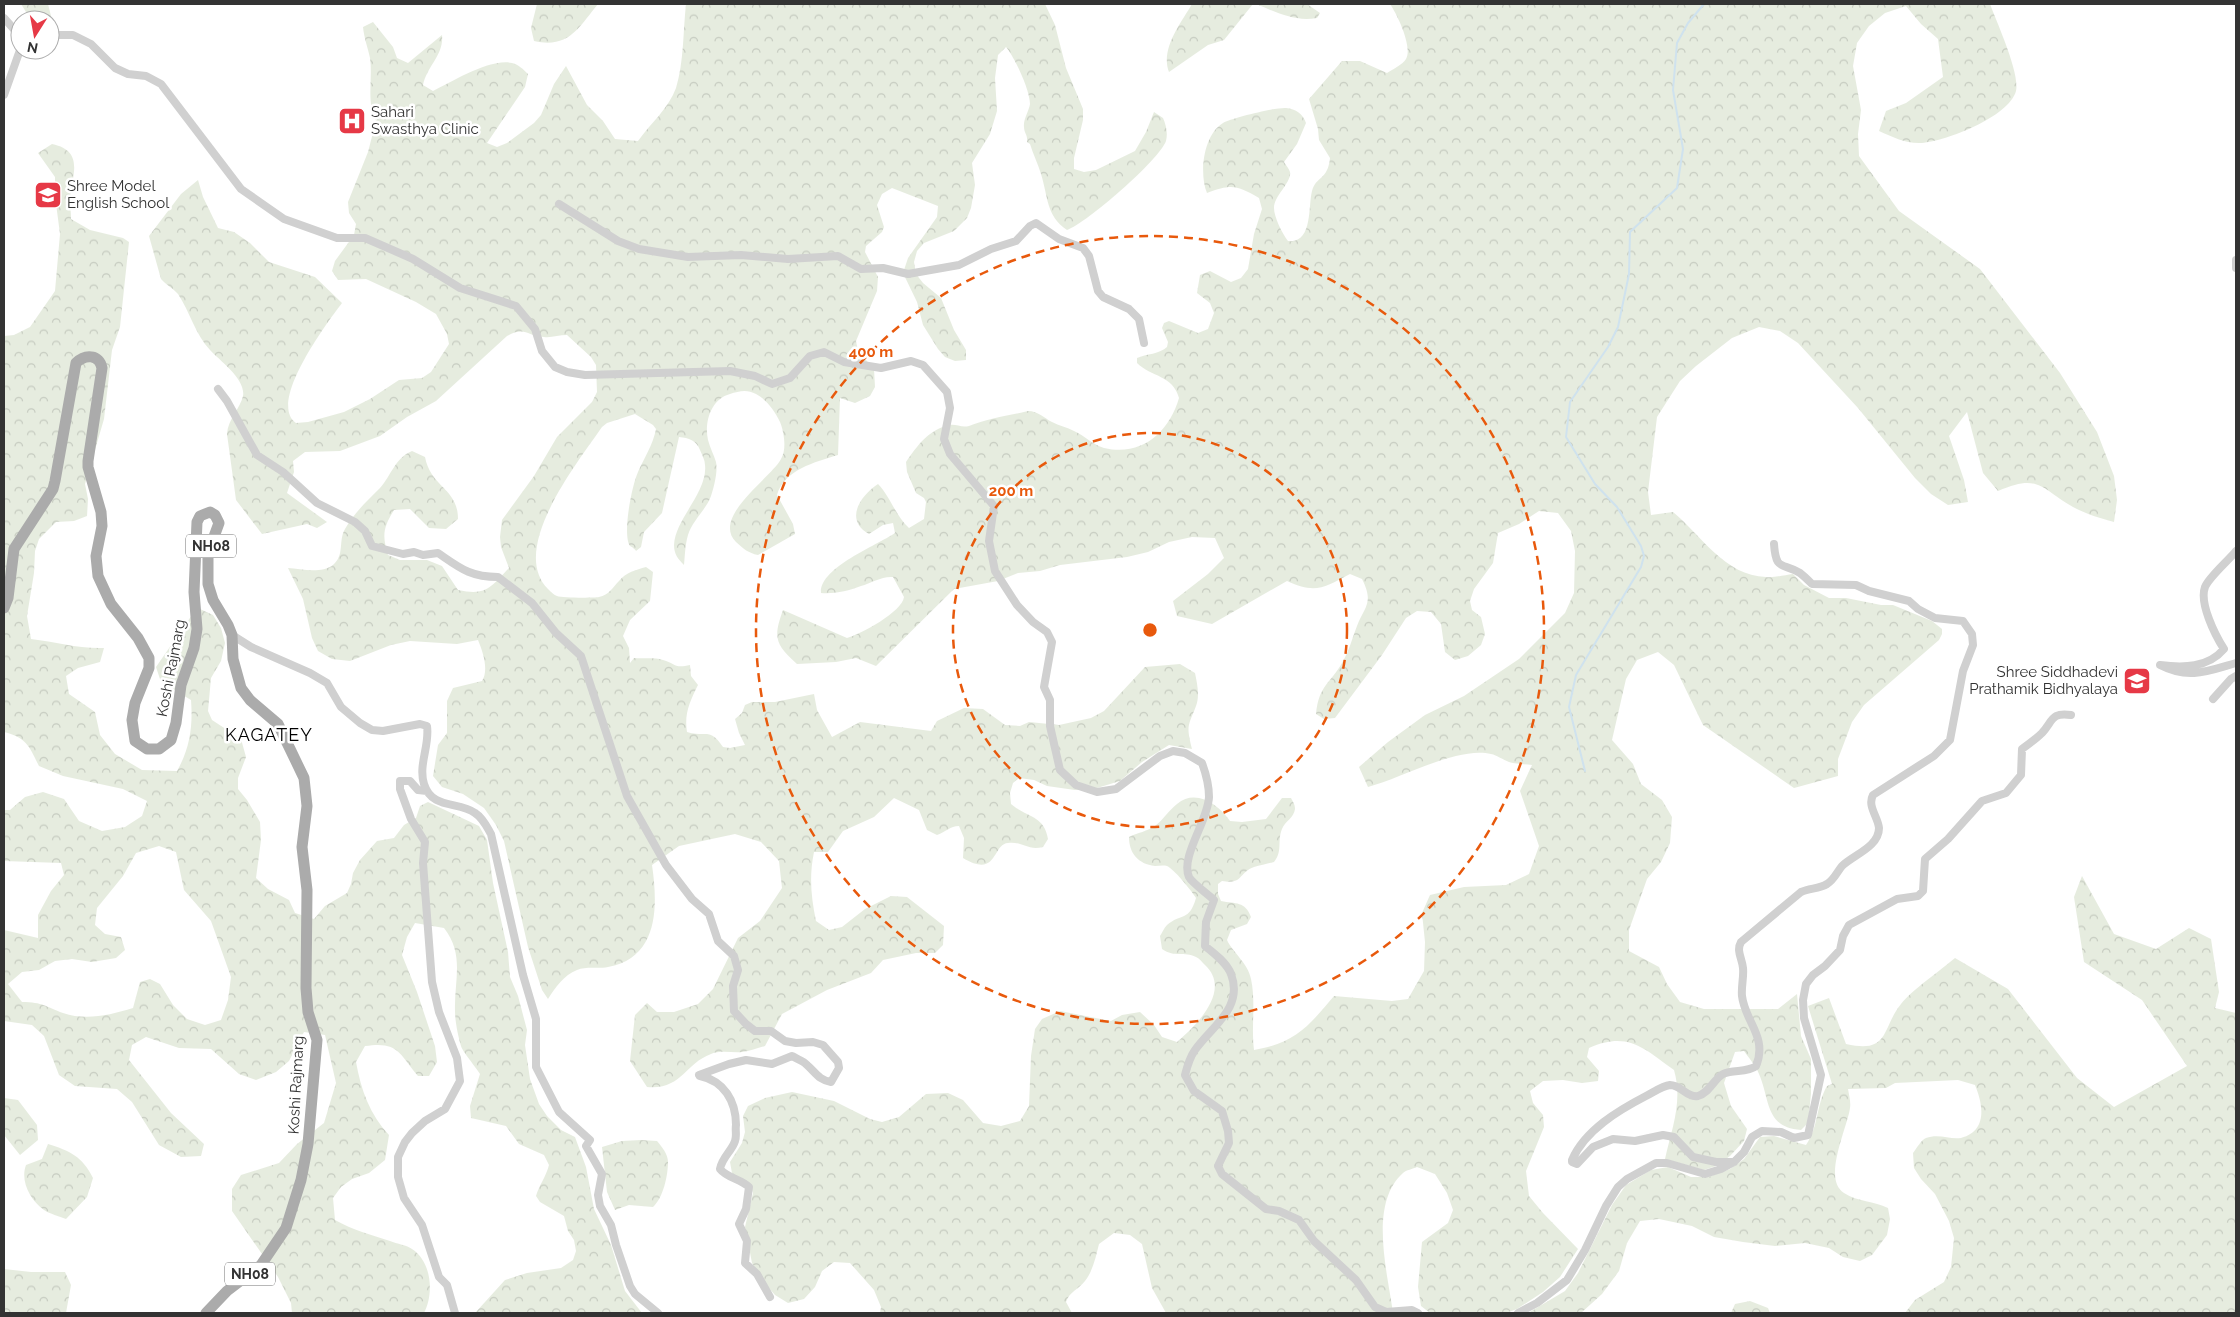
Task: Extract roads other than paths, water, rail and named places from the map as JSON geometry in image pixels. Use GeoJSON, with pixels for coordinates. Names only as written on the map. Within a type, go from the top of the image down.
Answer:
{"type":"FeatureCollection","features":[{"type":"Feature","properties":{"kind":"main road","name":"Koshi Rajmarg"},"geometry":{"type":"LineString","coordinates":[[4,608],[8,598],[14,549],[53,489],[56,481],[76,363],[82,357],[96,358],[101,363],[102,368],[88,467],[102,512],[102,526],[96,556],[98,576],[110,604],[138,638],[149,658],[149,668],[135,704],[132,720],[133,732],[139,744],[153,750],[165,747],[171,740],[176,723],[181,685],[194,648],[197,630],[194,592],[195,535],[196,522],[204,512],[215,515],[219,523],[208,553],[208,584],[213,600],[228,624],[232,635],[233,659],[241,688],[250,700],[278,724],[304,778],[306,806],[302,846],[307,890],[306,988],[308,1012],[317,1040],[308,1144],[286,1228],[261,1265],[227,1291],[206,1313]]}},
{"type":"Feature","properties":{"kind":"street"},"geometry":{"type":"LineString","coordinates":[[60,35],[73,35],[91,44],[115,68],[128,74],[146,76],[160,84],[241,188],[284,219],[337,238],[365,238],[413,259],[460,288],[516,306],[534,329],[542,351],[555,367],[567,372],[585,375],[634,375],[730,371],[755,376],[772,384],[790,378],[810,356],[824,352],[844,362],[881,368],[912,361],[923,365],[946,392],[950,408],[944,438],[950,454],[994,506],[989,541],[995,571],[1017,604],[1033,622],[1047,632],[1052,642],[1044,688],[1050,700],[1050,726],[1060,770],[1076,785],[1097,792],[1116,789],[1160,756],[1173,751],[1185,753],[1202,763],[1208,782],[1209,798],[1203,824],[1190,851],[1188,871],[1190,879],[1214,900],[1206,922],[1205,946],[1231,973],[1234,990],[1230,1006],[1216,1027],[1195,1050],[1185,1075],[1194,1091],[1222,1111],[1228,1130],[1229,1143],[1218,1166],[1222,1174],[1266,1208],[1279,1211],[1299,1220],[1314,1241],[1356,1280],[1375,1307],[1386,1312],[1412,1310],[1418,1313]]}},
{"type":"Feature","properties":{"kind":"street"},"geometry":{"type":"LineString","coordinates":[[4,95],[16,60]]}},
{"type":"Feature","properties":{"kind":"street"},"geometry":{"type":"LineString","coordinates":[[559,204],[618,240],[639,249],[688,257],[741,255],[788,259],[838,256],[861,269],[883,268],[908,274],[960,265],[991,249],[1016,241],[1030,226],[1036,223],[1059,239],[1082,248],[1089,256],[1098,291],[1103,298],[1129,309],[1139,320],[1144,343]]}},
{"type":"Feature","properties":{"kind":"street"},"geometry":{"type":"LineString","coordinates":[[2236,260],[2236,268]]}},
{"type":"Feature","properties":{"kind":"street"},"geometry":{"type":"LineString","coordinates":[[218,389],[228,401],[257,455],[283,472],[317,503],[355,522],[366,531],[372,546],[403,554],[414,552],[422,555],[438,553],[462,569],[483,578],[498,577],[532,603],[556,633],[582,656],[627,796],[666,865],[692,900],[709,914],[718,941],[734,956],[738,970],[733,986],[734,1011],[746,1024],[755,1030],[771,1031],[785,1041],[796,1043],[813,1042],[823,1045],[838,1062],[839,1068],[831,1082],[816,1076],[806,1064],[792,1056],[772,1064],[746,1060],[699,1075],[717,1081],[727,1092],[736,1110],[735,1141],[721,1162],[720,1169],[723,1173],[743,1181],[749,1187],[746,1209],[739,1224],[747,1241],[745,1263],[757,1274],[770,1297]]}},
{"type":"Feature","properties":{"kind":"street"},"geometry":{"type":"LineString","coordinates":[[1734,1162],[1716,1162],[1693,1157],[1674,1137],[1663,1135],[1635,1141],[1613,1139],[1593,1147],[1579,1163],[1575,1164],[1572,1160],[1591,1134],[1621,1109],[1665,1086],[1675,1085],[1692,1096],[1698,1096],[1704,1093],[1718,1077],[1726,1072],[1753,1069],[1756,1066],[1760,1040],[1745,1010],[1742,994],[1744,971],[1738,951],[1741,942],[1801,892],[1810,887],[1826,884],[1850,859],[1870,845],[1878,833],[1879,827],[1871,804],[1873,795],[1934,756],[1950,740],[1963,671],[1973,645],[1972,634],[1963,621],[1935,618],[1918,609],[1909,601],[1874,593],[1856,585],[1812,584],[1800,573],[1787,569],[1778,563],[1774,544]]}},
{"type":"Feature","properties":{"kind":"street"},"geometry":{"type":"LineString","coordinates":[[2236,551],[2205,586],[2203,600],[2216,637],[2224,649],[2218,657],[2195,666],[2178,668],[2160,665],[2171,670],[2190,674],[2236,663]]}},
{"type":"Feature","properties":{"kind":"street"},"geometry":{"type":"LineString","coordinates":[[232,635],[251,647],[310,673],[326,684],[341,707],[360,723],[372,730],[383,732],[420,724],[427,726],[428,733],[422,771],[427,791]]}},
{"type":"Feature","properties":{"kind":"street"},"geometry":{"type":"LineString","coordinates":[[2213,699],[2236,676]]}},
{"type":"Feature","properties":{"kind":"street"},"geometry":{"type":"LineString","coordinates":[[1518,1313],[1537,1303],[1567,1280],[1585,1250],[1606,1206],[1618,1187],[1627,1179],[1656,1163],[1666,1163],[1705,1174],[1734,1162],[1744,1152],[1752,1137],[1762,1131],[1781,1132],[1794,1138],[1808,1135],[1821,1075],[1804,1018],[1806,984],[1813,974],[1825,966],[1840,950],[1843,936],[1849,925],[1897,899],[1918,896],[1924,891],[1925,859],[1948,839],[1982,801],[2006,793],[2020,775],[2022,749],[2040,735],[2052,718],[2062,714],[2071,715]]}},
{"type":"Feature","properties":{"kind":"street"},"geometry":{"type":"LineString","coordinates":[[455,1313],[447,1285],[439,1277],[422,1226],[404,1198],[400,1188],[398,1170],[398,1157],[412,1133],[424,1121],[445,1109],[460,1081],[457,1058],[439,1012],[432,982],[423,863],[426,847],[423,837],[411,819],[400,789],[400,781],[410,781],[418,790],[427,791],[440,802],[475,812],[483,820],[491,834],[523,974],[536,1019],[536,1067],[559,1112],[590,1140],[586,1146],[602,1174],[598,1195],[600,1206],[611,1225],[630,1286],[639,1298],[658,1313]]}},
{"type":"Feature","properties":{"kind":"waterway"},"geometry":{"type":"LineString","coordinates":[[1585,771],[1569,707],[1576,675],[1641,567],[1644,556],[1641,546],[1617,507],[1595,484],[1566,437],[1570,402],[1608,347],[1618,327],[1629,274],[1630,232],[1677,188],[1683,149],[1673,90],[1677,43],[1688,23],[1704,4]]}},
{"type":"Feature","properties":{"kind":"place","name":"Sahari Swasthya Clinic"},"geometry":{"type":"Point","coordinates":[352,121]}},
{"type":"Feature","properties":{"kind":"place","name":"Shree Model English School"},"geometry":{"type":"Point","coordinates":[48,195]}},
{"type":"Feature","properties":{"kind":"place","name":"Shree Siddhadevi Prathamik Bidhyalaya"},"geometry":{"type":"Point","coordinates":[2137,681]}},
{"type":"Feature","properties":{"kind":"district","name":"KAGATEY"},"geometry":{"type":"Point","coordinates":[269,735]}}]}
